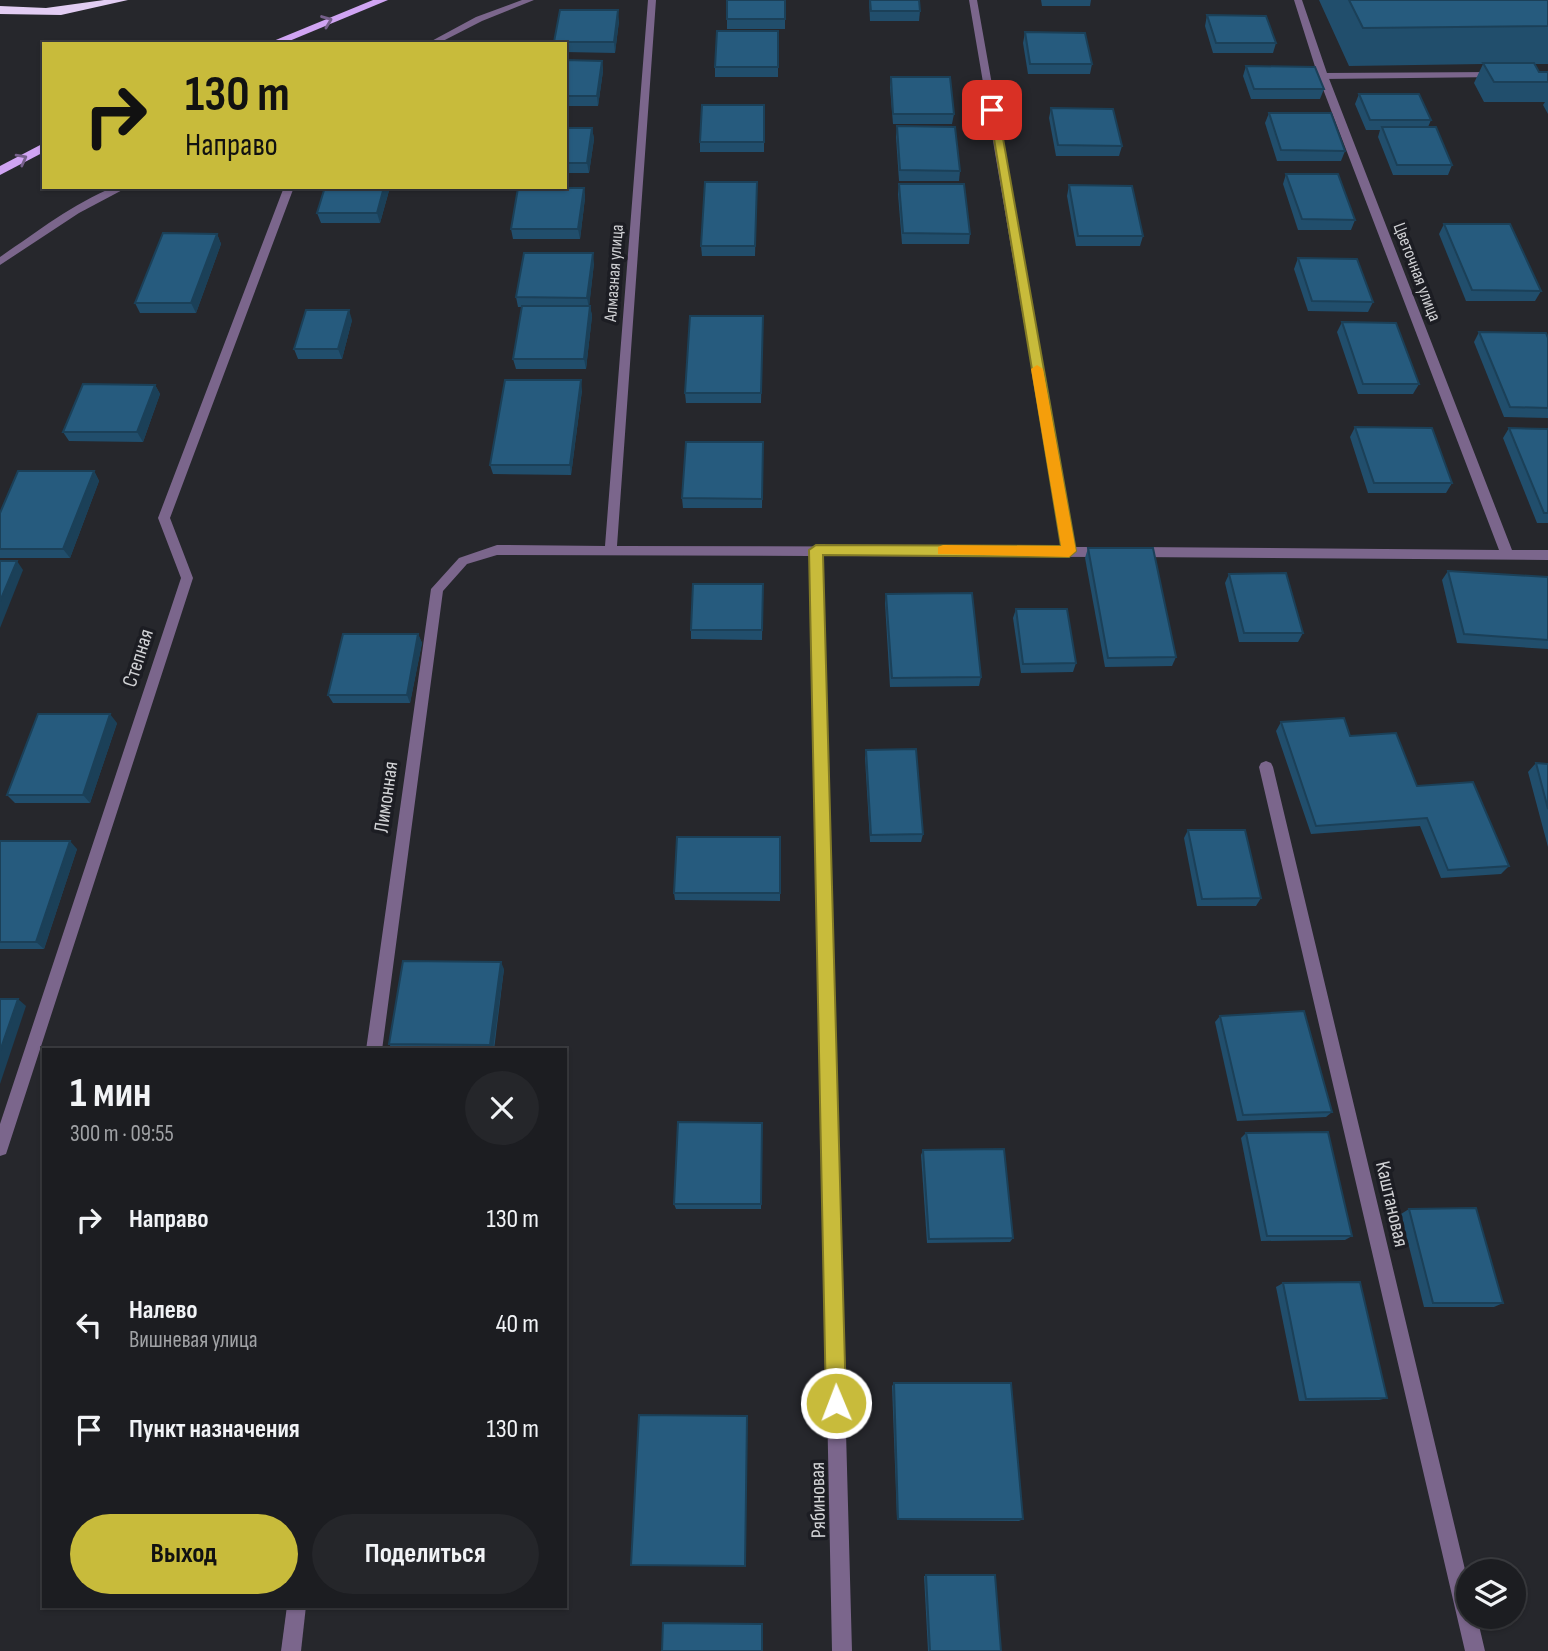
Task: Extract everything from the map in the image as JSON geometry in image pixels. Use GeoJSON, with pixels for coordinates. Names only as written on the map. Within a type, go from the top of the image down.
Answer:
{"type":"FeatureCollection","features":[{"type":"Feature","properties":{"kind":"highway"},"geometry":{"type":"LineString","coordinates":[[0,10],[15,13],[82,9],[122,0]]}},
{"type":"Feature","properties":{"kind":"main road"},"geometry":{"type":"LineString","coordinates":[[276,42],[383,0]]}},
{"type":"Feature","properties":{"kind":"main road"},"geometry":{"type":"LineString","coordinates":[[0,171],[42,149]]}},
{"type":"Feature","properties":{"kind":"street"},"geometry":{"type":"LineString","coordinates":[[434,42],[479,19],[530,0]]}},
{"type":"Feature","properties":{"kind":"street","name":"Алмазная улица"},"geometry":{"type":"LineString","coordinates":[[611,548],[652,0]]}},
{"type":"Feature","properties":{"kind":"street"},"geometry":{"type":"LineString","coordinates":[[973,0],[1069,551]]}},
{"type":"Feature","properties":{"kind":"street","name":"Цветочная улица"},"geometry":{"type":"LineString","coordinates":[[1298,0],[1323,76],[1507,554]]}},
{"type":"Feature","properties":{"kind":"street"},"geometry":{"type":"LineString","coordinates":[[1323,76],[1508,75]]}},
{"type":"Feature","properties":{"kind":"street"},"geometry":{"type":"LineString","coordinates":[[0,262],[76,211],[117,189]]}},
{"type":"Feature","properties":{"kind":"street","name":"Степная"},"geometry":{"type":"LineString","coordinates":[[0,1148],[187,578],[164,518],[288,189]]}},
{"type":"Feature","properties":{"kind":"street"},"geometry":{"type":"LineString","coordinates":[[611,548],[1548,555]]}},
{"type":"Feature","properties":{"kind":"street","name":"Лимонная"},"geometry":{"type":"LineString","coordinates":[[374,1048],[438,589],[463,561],[498,550],[611,548]]}},
{"type":"Feature","properties":{"kind":"street","name":"Рябиновая"},"geometry":{"type":"LineString","coordinates":[[816,550],[842,1651]]}},
{"type":"Feature","properties":{"kind":"street","name":"Каштановая"},"geometry":{"type":"LineString","coordinates":[[1266,767],[1475,1651]]}},
{"type":"Feature","properties":{"kind":"street"},"geometry":{"type":"LineString","coordinates":[[291,1651],[297,1608]]}},
{"type":"Feature","properties":{"kind":"building"},"geometry":{"type":"Polygon","coordinates":[[[727,0],[785,0],[785,19],[727,19],[727,0]]]}},
{"type":"Feature","properties":{"kind":"building"},"geometry":{"type":"Polygon","coordinates":[[[870,0],[919,0],[920,11],[871,11],[870,0]]]}},
{"type":"Feature","properties":{"kind":"building"},"geometry":{"type":"Polygon","coordinates":[[[1349,0],[1548,0],[1548,26],[1363,28],[1349,0]]]}},
{"type":"Feature","properties":{"kind":"building"},"geometry":{"type":"Polygon","coordinates":[[[560,10],[618,10],[614,42],[554,42],[560,10]]]}},
{"type":"Feature","properties":{"kind":"building"},"geometry":{"type":"Polygon","coordinates":[[[1207,15],[1266,16],[1276,43],[1216,43],[1207,15]]]}},
{"type":"Feature","properties":{"kind":"building"},"geometry":{"type":"Polygon","coordinates":[[[717,31],[778,31],[778,67],[715,67],[717,31]]]}},
{"type":"Feature","properties":{"kind":"building"},"geometry":{"type":"Polygon","coordinates":[[[1025,32],[1085,33],[1092,64],[1030,64],[1025,32]]]}},
{"type":"Feature","properties":{"kind":"building"},"geometry":{"type":"Polygon","coordinates":[[[567,60],[602,61],[597,96],[567,96],[567,60]]]}},
{"type":"Feature","properties":{"kind":"building"},"geometry":{"type":"Polygon","coordinates":[[[1483,63],[1534,63],[1539,72],[1548,72],[1548,82],[1494,82],[1483,63]]]}},
{"type":"Feature","properties":{"kind":"building"},"geometry":{"type":"Polygon","coordinates":[[[1246,66],[1315,67],[1324,89],[1254,89],[1246,66]]]}},
{"type":"Feature","properties":{"kind":"building"},"geometry":{"type":"Polygon","coordinates":[[[891,77],[950,77],[954,114],[893,114],[891,77]]]}},
{"type":"Feature","properties":{"kind":"building"},"geometry":{"type":"Polygon","coordinates":[[[1359,94],[1419,94],[1431,120],[1370,120],[1359,94]]]}},
{"type":"Feature","properties":{"kind":"building"},"geometry":{"type":"Polygon","coordinates":[[[702,105],[764,105],[764,142],[700,142],[702,105]]]}},
{"type":"Feature","properties":{"kind":"building"},"geometry":{"type":"Polygon","coordinates":[[[1051,108],[1113,109],[1122,146],[1058,145],[1051,108]]]}},
{"type":"Feature","properties":{"kind":"building"},"geometry":{"type":"Polygon","coordinates":[[[1269,113],[1331,113],[1345,151],[1281,150],[1269,113]]]}},
{"type":"Feature","properties":{"kind":"building"},"geometry":{"type":"Polygon","coordinates":[[[897,126],[955,127],[960,171],[900,170],[897,126]]]}},
{"type":"Feature","properties":{"kind":"building"},"geometry":{"type":"Polygon","coordinates":[[[1382,127],[1436,127],[1452,165],[1397,165],[1382,127]]]}},
{"type":"Feature","properties":{"kind":"building"},"geometry":{"type":"Polygon","coordinates":[[[567,128],[592,128],[587,163],[567,163],[567,128]]]}},
{"type":"Feature","properties":{"kind":"building"},"geometry":{"type":"Polygon","coordinates":[[[1286,174],[1338,174],[1355,220],[1302,219],[1286,174]]]}},
{"type":"Feature","properties":{"kind":"building"},"geometry":{"type":"Polygon","coordinates":[[[705,182],[757,182],[755,246],[701,246],[705,182]]]}},
{"type":"Feature","properties":{"kind":"building"},"geometry":{"type":"Polygon","coordinates":[[[899,184],[964,184],[970,234],[903,233],[899,184]]]}},
{"type":"Feature","properties":{"kind":"building"},"geometry":{"type":"Polygon","coordinates":[[[1069,185],[1132,186],[1143,236],[1078,236],[1069,185]]]}},
{"type":"Feature","properties":{"kind":"building"},"geometry":{"type":"Polygon","coordinates":[[[584,188],[578,229],[511,229],[518,189],[584,188]]]}},
{"type":"Feature","properties":{"kind":"building"},"geometry":{"type":"Polygon","coordinates":[[[324,189],[383,189],[377,213],[317,213],[324,189]]]}},
{"type":"Feature","properties":{"kind":"building"},"geometry":{"type":"Polygon","coordinates":[[[1444,224],[1510,224],[1541,291],[1472,290],[1444,224]]]}},
{"type":"Feature","properties":{"kind":"building"},"geometry":{"type":"Polygon","coordinates":[[[163,233],[217,234],[191,303],[135,303],[163,233]]]}},
{"type":"Feature","properties":{"kind":"building"},"geometry":{"type":"Polygon","coordinates":[[[524,253],[593,253],[587,298],[516,297],[524,253]]]}},
{"type":"Feature","properties":{"kind":"building"},"geometry":{"type":"Polygon","coordinates":[[[1298,258],[1357,259],[1373,302],[1312,301],[1298,258]]]}},
{"type":"Feature","properties":{"kind":"building"},"geometry":{"type":"Polygon","coordinates":[[[522,306],[590,306],[584,359],[513,359],[522,306]]]}},
{"type":"Feature","properties":{"kind":"building"},"geometry":{"type":"Polygon","coordinates":[[[306,310],[349,310],[338,349],[294,349],[306,310]]]}},
{"type":"Feature","properties":{"kind":"building"},"geometry":{"type":"Polygon","coordinates":[[[690,316],[763,316],[761,393],[685,393],[690,316]]]}},
{"type":"Feature","properties":{"kind":"building"},"geometry":{"type":"Polygon","coordinates":[[[1342,322],[1396,323],[1419,384],[1363,384],[1342,322]]]}},
{"type":"Feature","properties":{"kind":"building"},"geometry":{"type":"Polygon","coordinates":[[[1479,332],[1546,333],[1548,408],[1510,407],[1479,332]]]}},
{"type":"Feature","properties":{"kind":"building"},"geometry":{"type":"Polygon","coordinates":[[[505,380],[581,380],[570,465],[490,465],[505,380]]]}},
{"type":"Feature","properties":{"kind":"building"},"geometry":{"type":"Polygon","coordinates":[[[83,384],[155,385],[137,432],[63,432],[83,384]]]}},
{"type":"Feature","properties":{"kind":"building"},"geometry":{"type":"Polygon","coordinates":[[[1355,427],[1432,428],[1452,483],[1374,483],[1355,427]]]}},
{"type":"Feature","properties":{"kind":"building"},"geometry":{"type":"Polygon","coordinates":[[[1509,428],[1548,429],[1548,513],[1544,513],[1509,428]]]}},
{"type":"Feature","properties":{"kind":"building"},"geometry":{"type":"Polygon","coordinates":[[[686,442],[763,442],[762,499],[682,498],[686,442]]]}},
{"type":"Feature","properties":{"kind":"building"},"geometry":{"type":"Polygon","coordinates":[[[18,471],[94,471],[63,549],[0,549],[0,513],[18,471]]]}},
{"type":"Feature","properties":{"kind":"building"},"geometry":{"type":"Polygon","coordinates":[[[1088,548],[1153,548],[1176,657],[1108,658],[1088,548]]]}},
{"type":"Feature","properties":{"kind":"building"},"geometry":{"type":"Polygon","coordinates":[[[0,561],[17,561],[0,601],[0,561]]]}},
{"type":"Feature","properties":{"kind":"building"},"geometry":{"type":"Polygon","coordinates":[[[1448,571],[1548,577],[1548,640],[1464,634],[1448,571]]]}},
{"type":"Feature","properties":{"kind":"building"},"geometry":{"type":"Polygon","coordinates":[[[1286,573],[1303,633],[1244,633],[1229,574],[1286,573]]]}},
{"type":"Feature","properties":{"kind":"building"},"geometry":{"type":"Polygon","coordinates":[[[693,584],[763,584],[762,630],[691,630],[693,584]]]}},
{"type":"Feature","properties":{"kind":"building"},"geometry":{"type":"Polygon","coordinates":[[[972,593],[981,677],[892,678],[886,594],[972,593]]]}},
{"type":"Feature","properties":{"kind":"building"},"geometry":{"type":"Polygon","coordinates":[[[1016,609],[1067,609],[1076,663],[1023,664],[1016,609]]]}},
{"type":"Feature","properties":{"kind":"building"},"geometry":{"type":"Polygon","coordinates":[[[343,634],[418,634],[407,695],[328,695],[343,634]]]}},
{"type":"Feature","properties":{"kind":"building"},"geometry":{"type":"Polygon","coordinates":[[[38,714],[110,714],[83,795],[7,795],[38,714]]]}},
{"type":"Feature","properties":{"kind":"building"},"geometry":{"type":"Polygon","coordinates":[[[1344,718],[1350,736],[1396,733],[1417,786],[1473,782],[1509,866],[1448,870],[1427,818],[1316,826],[1281,722],[1344,718]]]}},
{"type":"Feature","properties":{"kind":"building"},"geometry":{"type":"Polygon","coordinates":[[[916,749],[923,834],[871,835],[866,750],[916,749]]]}},
{"type":"Feature","properties":{"kind":"building"},"geometry":{"type":"Polygon","coordinates":[[[1536,763],[1548,764],[1548,809],[1536,763]]]}},
{"type":"Feature","properties":{"kind":"building"},"geometry":{"type":"Polygon","coordinates":[[[1188,830],[1245,830],[1261,898],[1202,899],[1188,830]]]}},
{"type":"Feature","properties":{"kind":"building"},"geometry":{"type":"Polygon","coordinates":[[[677,837],[780,837],[780,893],[674,893],[677,837]]]}},
{"type":"Feature","properties":{"kind":"building"},"geometry":{"type":"Polygon","coordinates":[[[0,841],[70,841],[36,942],[0,942],[0,841]]]}},
{"type":"Feature","properties":{"kind":"building"},"geometry":{"type":"Polygon","coordinates":[[[403,961],[501,962],[490,1045],[389,1044],[403,961]]]}},
{"type":"Feature","properties":{"kind":"building"},"geometry":{"type":"Polygon","coordinates":[[[0,999],[18,999],[0,1051],[0,999]]]}},
{"type":"Feature","properties":{"kind":"building"},"geometry":{"type":"Polygon","coordinates":[[[1304,1011],[1332,1112],[1243,1115],[1220,1016],[1304,1011]]]}},
{"type":"Feature","properties":{"kind":"building"},"geometry":{"type":"Polygon","coordinates":[[[678,1122],[762,1123],[761,1204],[674,1204],[678,1122]]]}},
{"type":"Feature","properties":{"kind":"building"},"geometry":{"type":"Polygon","coordinates":[[[1328,1132],[1352,1236],[1267,1236],[1246,1133],[1328,1132]]]}},
{"type":"Feature","properties":{"kind":"building"},"geometry":{"type":"Polygon","coordinates":[[[1004,1149],[1013,1238],[929,1239],[923,1150],[1004,1149]]]}},
{"type":"Feature","properties":{"kind":"building"},"geometry":{"type":"Polygon","coordinates":[[[1476,1208],[1503,1303],[1433,1303],[1409,1209],[1476,1208]]]}},
{"type":"Feature","properties":{"kind":"building"},"geometry":{"type":"Polygon","coordinates":[[[1360,1282],[1387,1398],[1306,1399],[1283,1283],[1360,1282]]]}},
{"type":"Feature","properties":{"kind":"building"},"geometry":{"type":"Polygon","coordinates":[[[894,1383],[1011,1383],[1023,1519],[898,1519],[894,1383]]]}},
{"type":"Feature","properties":{"kind":"building"},"geometry":{"type":"Polygon","coordinates":[[[639,1415],[747,1416],[745,1566],[631,1565],[639,1415]]]}},
{"type":"Feature","properties":{"kind":"building"},"geometry":{"type":"Polygon","coordinates":[[[926,1575],[995,1575],[1001,1651],[930,1651],[926,1575]]]}},
{"type":"Feature","properties":{"kind":"building"},"geometry":{"type":"Polygon","coordinates":[[[663,1623],[762,1624],[762,1651],[662,1651],[663,1623]]]}},
{"type":"Feature","properties":{"kind":"slow traffic"},"geometry":{"type":"LineString","coordinates":[[943,551],[1069,551],[1037,369]]}},
{"type":"Feature","properties":{"kind":"route"},"geometry":{"type":"LineString","coordinates":[[836,1403],[816,550],[1069,551],[992,110]]}}]}
